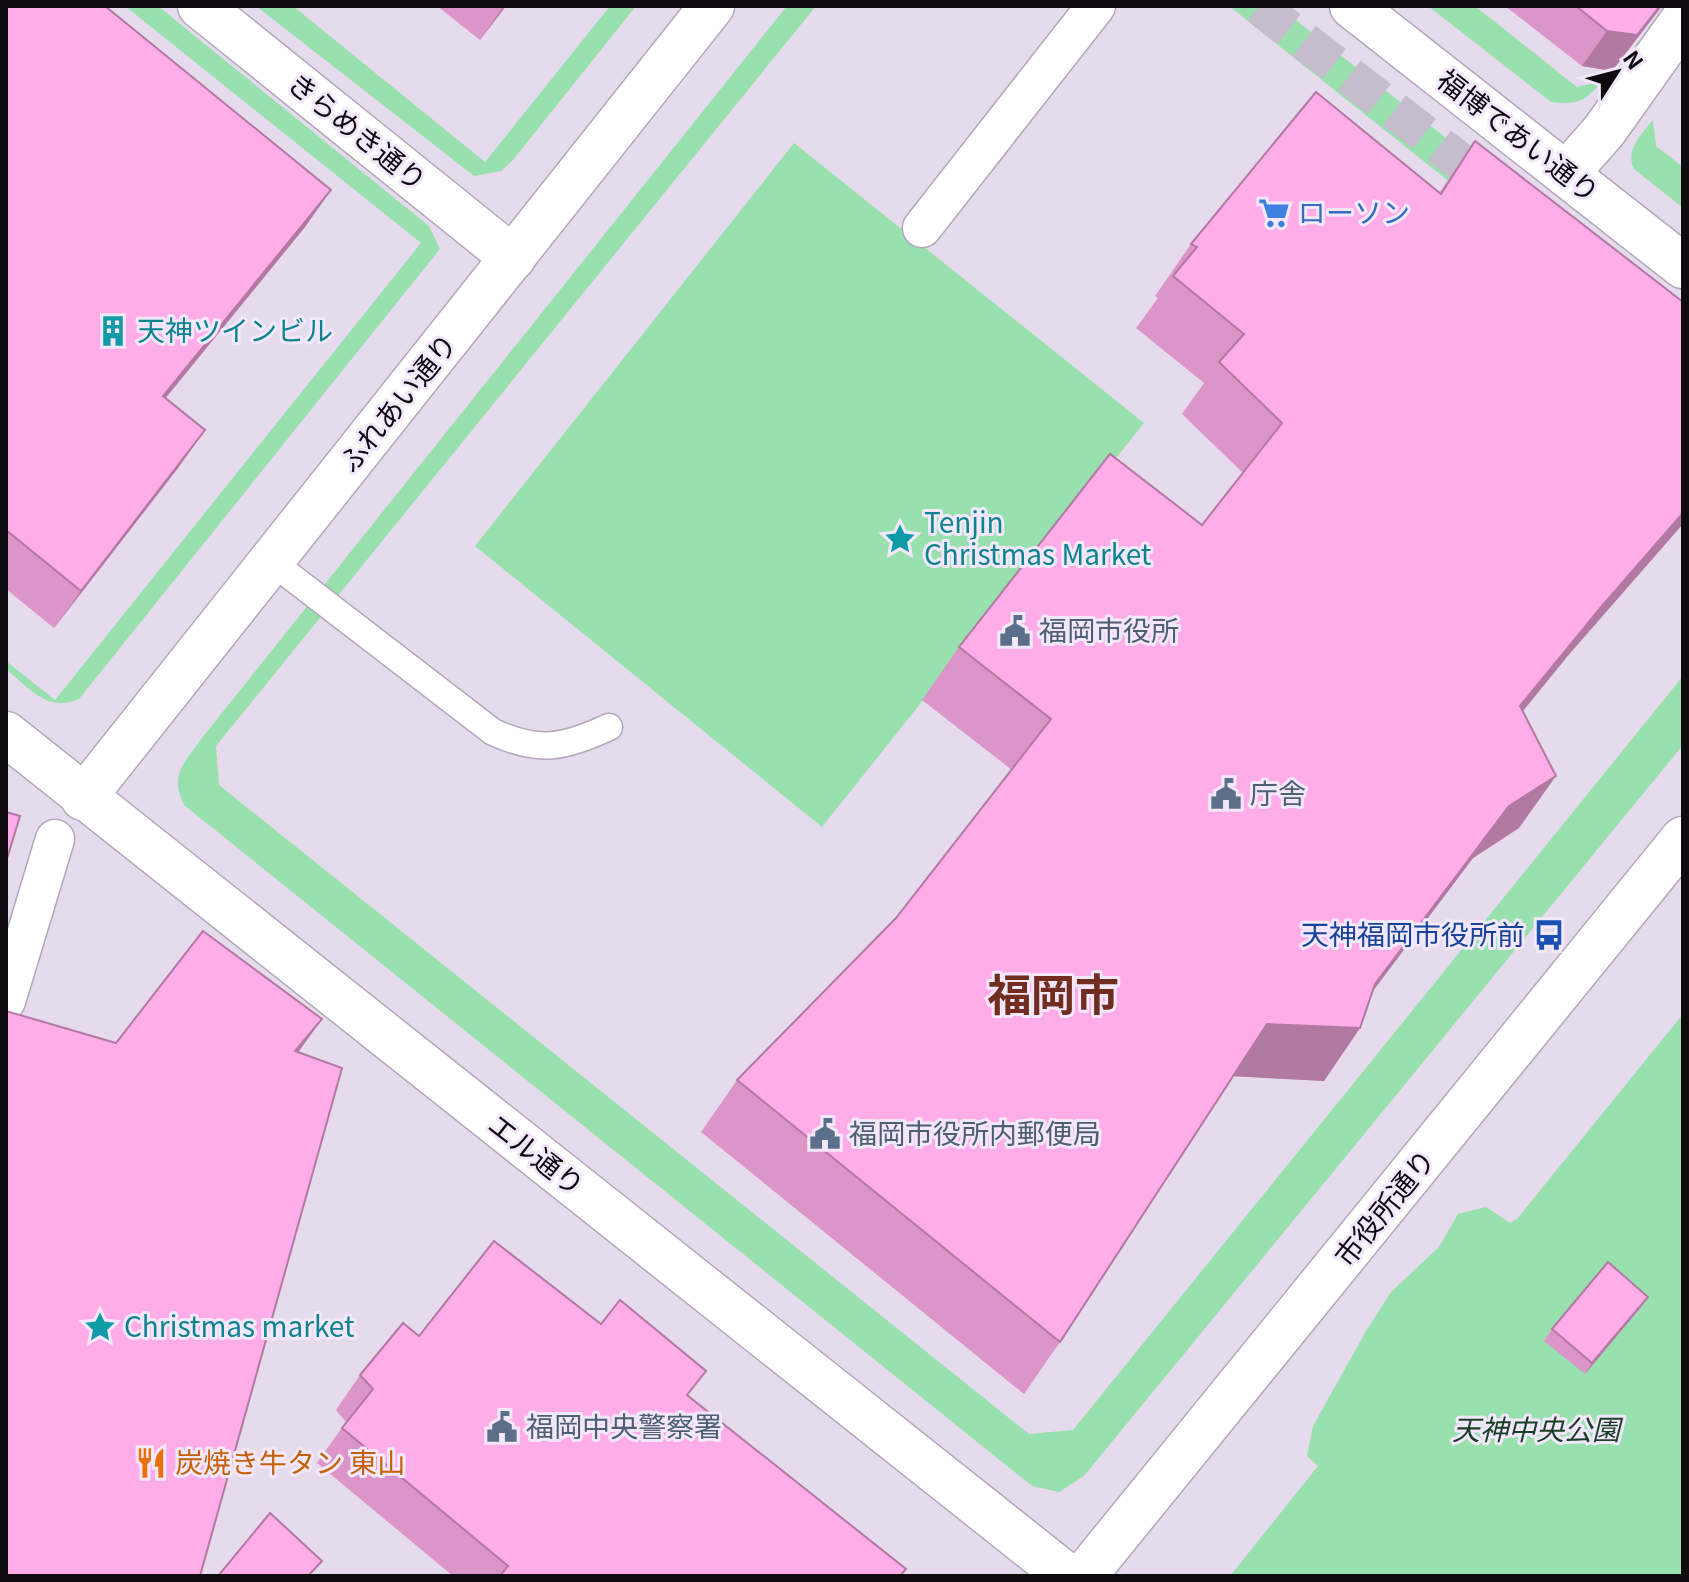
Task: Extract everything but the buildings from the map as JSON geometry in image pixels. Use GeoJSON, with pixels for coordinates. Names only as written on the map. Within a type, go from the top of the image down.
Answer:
{"type":"FeatureCollection","features":[{"type":"Feature","properties":{"kind":"street","name":"きらめき通り"},"geometry":{"type":"LineString","coordinates":[[200,6],[513,258]]}},
{"type":"Feature","properties":{"kind":"street","name":"ふれあい通り"},"geometry":{"type":"LineString","coordinates":[[83,798],[712,6]]}},
{"type":"Feature","properties":{"kind":"street"},"geometry":{"type":"LineString","coordinates":[[922,228],[1096,6]]}},
{"type":"Feature","properties":{"kind":"street","name":"福博であい通り"},"geometry":{"type":"LineString","coordinates":[[1352,6],[1683,266]]}},
{"type":"Feature","properties":{"kind":"street"},"geometry":{"type":"LineString","coordinates":[[1566,174],[1604,131],[1683,20]]}},
{"type":"Feature","properties":{"kind":"street","name":"エル通り"},"geometry":{"type":"LineString","coordinates":[[6,734],[1067,1576]]}},
{"type":"Feature","properties":{"kind":"street"},"geometry":{"type":"LineString","coordinates":[[6,1001],[55,839]]}},
{"type":"Feature","properties":{"kind":"street","name":"市役所通り"},"geometry":{"type":"LineString","coordinates":[[1084,1576],[1683,839]]}},
{"type":"Feature","properties":{"kind":"lane"},"geometry":{"type":"LineString","coordinates":[[272,562],[493,732],[522,745],[554,746],[584,739],[609,727]]}},
{"type":"Feature","properties":{"kind":"green space"},"geometry":{"type":"Polygon","coordinates":[[[125,6],[158,6],[429,226],[440,249],[79,699],[58,703],[31,691],[6,669],[6,661],[55,700],[421,243],[125,6]]]}},
{"type":"Feature","properties":{"kind":"green space"},"geometry":{"type":"Polygon","coordinates":[[[256,6],[293,6],[485,162],[610,6],[636,6],[513,160],[501,171],[474,176],[256,6]]]}},
{"type":"Feature","properties":{"kind":"green space"},"geometry":{"type":"Polygon","coordinates":[[[787,6],[816,6],[216,746],[219,785],[1029,1434],[1073,1430],[1683,676],[1683,745],[1084,1476],[1059,1492],[1032,1486],[1017,1474],[184,805],[178,785],[180,770],[201,739],[787,6]]]}},
{"type":"Feature","properties":{"kind":"green space"},"geometry":{"type":"Polygon","coordinates":[[[1229,6],[1278,6],[1683,324],[1683,368],[1229,6]]]}},
{"type":"Feature","properties":{"kind":"green space"},"geometry":{"type":"Polygon","coordinates":[[[1428,6],[1475,6],[1577,87],[1602,81],[1591,94],[1580,100],[1551,102],[1428,6]]]}},
{"type":"Feature","properties":{"kind":"green space"},"geometry":{"type":"Polygon","coordinates":[[[1653,120],[1656,146],[1683,167],[1683,208],[1634,169],[1633,149],[1653,120]]]}},
{"type":"Feature","properties":{"kind":"green space"},"geometry":{"type":"Polygon","coordinates":[[[794,143],[1144,423],[822,827],[475,546],[794,143]]]}},
{"type":"Feature","properties":{"kind":"green space","name":"天神中央公園"},"geometry":{"type":"Polygon","coordinates":[[[1683,1014],[1683,1576],[1230,1576],[1318,1466],[1307,1456],[1313,1426],[1391,1292],[1439,1247],[1458,1214],[1486,1207],[1510,1223],[1517,1219],[1683,1014]]]}},
{"type":"Feature","properties":{"kind":"tunnel"},"geometry":{"type":"LineString","coordinates":[[1259,6],[1501,193]]}},
{"type":"Feature","properties":{"kind":"place","name":"ローソン"},"geometry":{"type":"Point","coordinates":[1274,213]}},
{"type":"Feature","properties":{"kind":"place","name":"天神ツインビル"},"geometry":{"type":"Point","coordinates":[113,331]}},
{"type":"Feature","properties":{"kind":"place","name":"Tenjin Christmas Market"},"geometry":{"type":"Point","coordinates":[900,539]}},
{"type":"Feature","properties":{"kind":"place","name":"福岡市役所"},"geometry":{"type":"Point","coordinates":[1015,631]}},
{"type":"Feature","properties":{"kind":"place","name":"庁舎"},"geometry":{"type":"Point","coordinates":[1226,794]}},
{"type":"Feature","properties":{"kind":"place","name":"天神福岡市役所前"},"geometry":{"type":"Point","coordinates":[1549,935]}},
{"type":"Feature","properties":{"kind":"place","name":"福岡市役所内郵便局"},"geometry":{"type":"Point","coordinates":[825,1134]}},
{"type":"Feature","properties":{"kind":"place","name":"Christmas market"},"geometry":{"type":"Point","coordinates":[100,1327]}},
{"type":"Feature","properties":{"kind":"place","name":"福岡中央警察署"},"geometry":{"type":"Point","coordinates":[502,1427]}},
{"type":"Feature","properties":{"kind":"place","name":"炭焼き牛タン 東山"},"geometry":{"type":"Point","coordinates":[151,1463]}},
{"type":"Feature","properties":{"kind":"district","name":"福岡市"},"geometry":{"type":"Point","coordinates":[1053,996]}}]}
